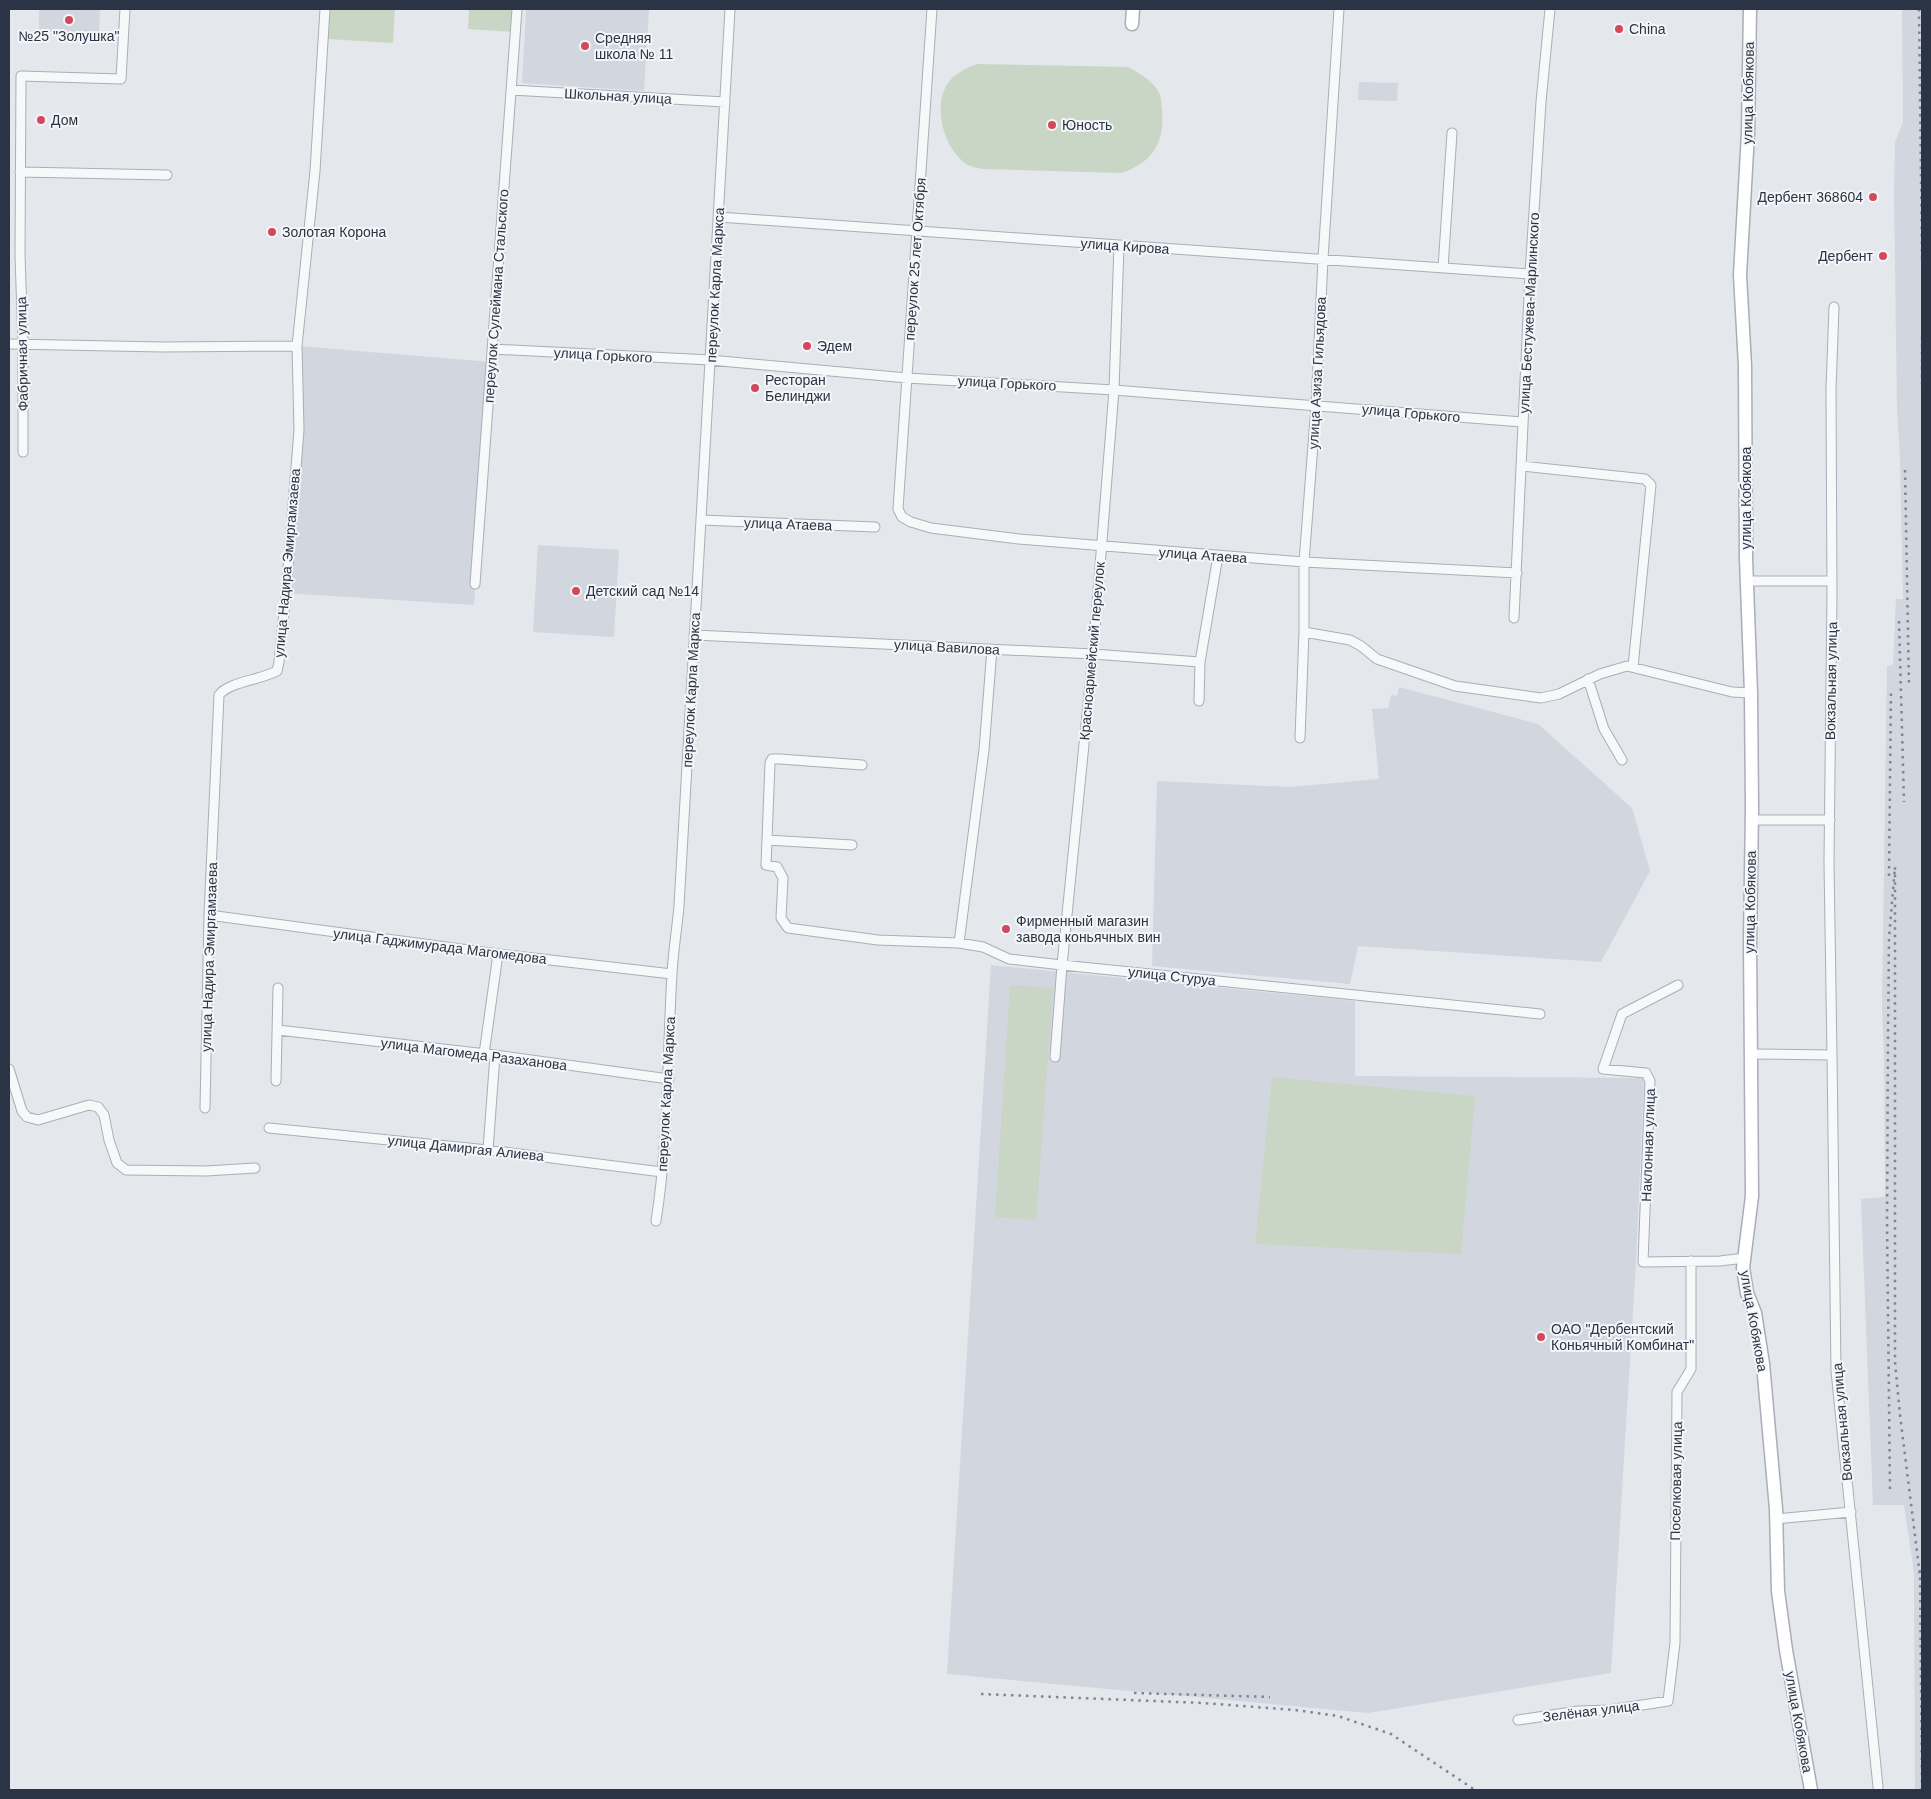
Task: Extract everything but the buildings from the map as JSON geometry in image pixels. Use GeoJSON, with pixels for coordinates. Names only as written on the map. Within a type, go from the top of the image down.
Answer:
{"type":"FeatureCollection","features":[{"type":"Feature","properties":{"kind":"street","name":"Фабричная улица"},"geometry":{"type":"LineString","coordinates":[[23,452],[23,344],[20,255],[21,76],[122,79],[125,9]]}},
{"type":"Feature","properties":{"kind":"street","name":"улица Надира Эмиргамзаева"},"geometry":{"type":"LineString","coordinates":[[205,1108],[209,915],[219,695],[224,688],[264,678],[277,671],[279,662],[298,430],[297,346],[315,171],[324,9]]}},
{"type":"Feature","properties":{"kind":"street","name":"переулок Сулеймана Стальского"},"geometry":{"type":"LineString","coordinates":[[475,584],[517,9]]}},
{"type":"Feature","properties":{"kind":"street","name":"переулок Карла Маркса"},"geometry":{"type":"LineString","coordinates":[[656,1220],[662,1172],[669,1079],[672,974],[679,906],[730,9]]}},
{"type":"Feature","properties":{"kind":"street","name":"переулок 25 лет Октября"},"geometry":{"type":"LineString","coordinates":[[898,509],[932,9]]}},
{"type":"Feature","properties":{"kind":"street"},"geometry":{"type":"LineString","coordinates":[[1132,24],[1133,9]]}},
{"type":"Feature","properties":{"kind":"street","name":"улица Азиза Гильядова"},"geometry":{"type":"LineString","coordinates":[[1300,738],[1304,632],[1304,562],[1316,406],[1323,259],[1339,9]]}},
{"type":"Feature","properties":{"kind":"street","name":"улица Бестужева-Марлинского"},"geometry":{"type":"LineString","coordinates":[[1514,618],[1530,274],[1550,9]]}},
{"type":"Feature","properties":{"kind":"street"},"geometry":{"type":"LineString","coordinates":[[1744,9],[1750,9]]}},
{"type":"Feature","properties":{"kind":"street","name":"улица Кобякова"},"geometry":{"type":"LineString","coordinates":[[1750,9],[1748,133],[1740,275],[1745,366],[1746,581],[1751,693],[1752,1196],[1743,1268],[1747,1292],[1754,1313],[1763,1364],[1776,1519],[1778,1591],[1786,1650],[1812,1790]]}},
{"type":"Feature","properties":{"kind":"street","name":"Школьная улица"},"geometry":{"type":"LineString","coordinates":[[511,90],[725,102]]}},
{"type":"Feature","properties":{"kind":"street"},"geometry":{"type":"LineString","coordinates":[[1443,268],[1452,134]]}},
{"type":"Feature","properties":{"kind":"street"},"geometry":{"type":"LineString","coordinates":[[20,172],[167,175]]}},
{"type":"Feature","properties":{"kind":"street","name":"улица Кирова"},"geometry":{"type":"LineString","coordinates":[[719,216],[1530,274]]}},
{"type":"Feature","properties":{"kind":"street","name":"Красноармейский переулок"},"geometry":{"type":"LineString","coordinates":[[1056,1057],[1062,965],[1093,654],[1114,390],[1119,246]]}},
{"type":"Feature","properties":{"kind":"street","name":"Вокзальная улица"},"geometry":{"type":"LineString","coordinates":[[1834,307],[1831,389],[1830,820],[1836,1371],[1878,1787]]}},
{"type":"Feature","properties":{"kind":"street"},"geometry":{"type":"LineString","coordinates":[[9,344],[164,347],[297,346]]}},
{"type":"Feature","properties":{"kind":"street","name":"улица Горького"},"geometry":{"type":"LineString","coordinates":[[492,349],[710,360],[907,378],[1114,390],[1522,422]]}},
{"type":"Feature","properties":{"kind":"street"},"geometry":{"type":"LineString","coordinates":[[1521,466],[1645,479],[1651,485],[1633,667]]}},
{"type":"Feature","properties":{"kind":"street","name":"улица Атаева"},"geometry":{"type":"LineString","coordinates":[[898,509],[902,518],[911,522],[960,533],[1218,556],[1517,573]]}},
{"type":"Feature","properties":{"kind":"street","name":"улица Атаева"},"geometry":{"type":"LineString","coordinates":[[701,520],[875,527]]}},
{"type":"Feature","properties":{"kind":"street"},"geometry":{"type":"LineString","coordinates":[[1198,701],[1200,662],[1218,556]]}},
{"type":"Feature","properties":{"kind":"street"},"geometry":{"type":"LineString","coordinates":[[1746,581],[1832,581]]}},
{"type":"Feature","properties":{"kind":"street"},"geometry":{"type":"LineString","coordinates":[[1304,632],[1350,640],[1361,646],[1376,659],[1455,686],[1541,698],[1559,694],[1588,679],[1618,668],[1633,667],[1732,692],[1751,693]]}},
{"type":"Feature","properties":{"kind":"street","name":"улица Вавилова"},"geometry":{"type":"LineString","coordinates":[[694,635],[1093,654],[1200,662]]}},
{"type":"Feature","properties":{"kind":"street"},"geometry":{"type":"LineString","coordinates":[[958,943],[984,750],[992,649]]}},
{"type":"Feature","properties":{"kind":"street"},"geometry":{"type":"LineString","coordinates":[[1588,679],[1604,729],[1622,760]]}},
{"type":"Feature","properties":{"kind":"street"},"geometry":{"type":"LineString","coordinates":[[852,845],[767,840],[770,763],[772,759],[780,759],[862,766]]}},
{"type":"Feature","properties":{"kind":"street"},"geometry":{"type":"LineString","coordinates":[[1751,820],[1830,820]]}},
{"type":"Feature","properties":{"kind":"street","name":"улица Стуруа"},"geometry":{"type":"LineString","coordinates":[[767,840],[766,865],[777,867],[783,878],[780,918],[788,928],[878,940],[958,943],[983,947],[1009,959],[1540,1014]]}},
{"type":"Feature","properties":{"kind":"street","name":"улица Гаджимурада Магомедова"},"geometry":{"type":"LineString","coordinates":[[209,915],[498,954],[672,974]]}},
{"type":"Feature","properties":{"kind":"street"},"geometry":{"type":"LineString","coordinates":[[484,1054],[498,954]]}},
{"type":"Feature","properties":{"kind":"street","name":"Наклонная улица"},"geometry":{"type":"LineString","coordinates":[[1678,985],[1622,1014],[1603,1069],[1646,1073],[1650,1081],[1644,1262],[1692,1261]]}},
{"type":"Feature","properties":{"kind":"street"},"geometry":{"type":"LineString","coordinates":[[276,1081],[278,988]]}},
{"type":"Feature","properties":{"kind":"street","name":"улица Магомеда Разаханова"},"geometry":{"type":"LineString","coordinates":[[278,1030],[495,1055],[669,1079]]}},
{"type":"Feature","properties":{"kind":"street"},"geometry":{"type":"LineString","coordinates":[[1751,1054],[1832,1055]]}},
{"type":"Feature","properties":{"kind":"street"},"geometry":{"type":"LineString","coordinates":[[488,1150],[495,1055]]}},
{"type":"Feature","properties":{"kind":"street"},"geometry":{"type":"LineString","coordinates":[[9,1069],[22,1110],[27,1117],[38,1120],[89,1105],[98,1107],[104,1115],[109,1140],[117,1163],[126,1170],[206,1171],[255,1168]]}},
{"type":"Feature","properties":{"kind":"street","name":"улица Дамиргая Алиева"},"geometry":{"type":"LineString","coordinates":[[269,1128],[488,1150],[662,1172]]}},
{"type":"Feature","properties":{"kind":"street"},"geometry":{"type":"LineString","coordinates":[[1692,1261],[1720,1262],[1745,1258]]}},
{"type":"Feature","properties":{"kind":"street","name":"Поселковая улица"},"geometry":{"type":"LineString","coordinates":[[1665,1701],[1668,1700],[1675,1643],[1677,1392],[1691,1369],[1692,1261]]}},
{"type":"Feature","properties":{"kind":"street"},"geometry":{"type":"LineString","coordinates":[[1776,1519],[1851,1512]]}},
{"type":"Feature","properties":{"kind":"street","name":"Зелёная улица"},"geometry":{"type":"LineString","coordinates":[[1518,1720],[1579,1711],[1610,1710],[1665,1701]]}},
{"type":"Feature","properties":{"kind":"shaded area","name":"№25 \"Золушка\""},"geometry":{"type":"Polygon","coordinates":[[[39,9],[100,9],[99,32],[39,32],[39,9]]]}},
{"type":"Feature","properties":{"kind":"shaded area","name":"Средняя школа № 11"},"geometry":{"type":"Polygon","coordinates":[[[526,9],[649,9],[644,91],[522,83],[526,9]]]}},
{"type":"Feature","properties":{"kind":"shaded area"},"geometry":{"type":"Polygon","coordinates":[[[1902,9],[1922,9],[1922,1790],[1915,1790],[1914,1572],[1904,1505],[1873,1505],[1861,1199],[1885,1197],[1882,1009],[1887,666],[1893,665],[1896,599],[1903,599],[1897,407],[1894,193],[1895,143],[1903,122],[1902,9]]]}},
{"type":"Feature","properties":{"kind":"shaded area"},"geometry":{"type":"Polygon","coordinates":[[[1359,82],[1398,83],[1397,101],[1358,100],[1359,82]]]}},
{"type":"Feature","properties":{"kind":"shaded area"},"geometry":{"type":"Polygon","coordinates":[[[297,346],[491,362],[474,605],[286,593],[297,346]]]}},
{"type":"Feature","properties":{"kind":"shaded area","name":"Детский сад №14"},"geometry":{"type":"Polygon","coordinates":[[[538,545],[619,550],[614,637],[533,632],[538,545]]]}},
{"type":"Feature","properties":{"kind":"shaded area"},"geometry":{"type":"Polygon","coordinates":[[[1399,687],[1538,724],[1632,808],[1650,871],[1601,962],[1358,946],[1350,984],[1152,966],[1157,781],[1291,787],[1379,779],[1372,709],[1388,708],[1391,695],[1397,696],[1399,687]]]}},
{"type":"Feature","properties":{"kind":"shaded area"},"geometry":{"type":"Polygon","coordinates":[[[991,965],[1355,1001],[1355,1076],[1644,1078],[1636,1261],[1611,1673],[1368,1713],[947,1674],[991,965]]]}},
{"type":"Feature","properties":{"kind":"green space"},"geometry":{"type":"Polygon","coordinates":[[[329,9],[395,9],[393,43],[327,39],[329,9]]]}},
{"type":"Feature","properties":{"kind":"green space"},"geometry":{"type":"Polygon","coordinates":[[[469,9],[515,9],[514,32],[468,29],[469,9]]]}},
{"type":"Feature","properties":{"kind":"green space","name":"Юность"},"geometry":{"type":"Polygon","coordinates":[[[977,64],[1128,67],[1149,80],[1159,93],[1162,122],[1159,142],[1149,157],[1122,173],[983,169],[970,166],[960,159],[948,140],[941,118],[941,106],[942,96],[952,78],[977,64]]]}},
{"type":"Feature","properties":{"kind":"green space"},"geometry":{"type":"Polygon","coordinates":[[[1010,985],[1053,988],[1036,1220],[995,1217],[1010,985]]]}},
{"type":"Feature","properties":{"kind":"green space"},"geometry":{"type":"Polygon","coordinates":[[[1272,1077],[1475,1096],[1461,1254],[1255,1244],[1272,1077]]]}},
{"type":"Feature","properties":{"kind":"railway"},"geometry":{"type":"LineString","coordinates":[[1919,9],[1922,262]]}},
{"type":"Feature","properties":{"kind":"railway"},"geometry":{"type":"LineString","coordinates":[[1922,337],[1922,389]]}},
{"type":"Feature","properties":{"kind":"railway"},"geometry":{"type":"LineString","coordinates":[[1905,470],[1909,687]]}},
{"type":"Feature","properties":{"kind":"railway"},"geometry":{"type":"LineString","coordinates":[[1899,621],[1904,802]]}},
{"type":"Feature","properties":{"kind":"railway"},"geometry":{"type":"LineString","coordinates":[[1889,876],[1891,689]]}},
{"type":"Feature","properties":{"kind":"railway"},"geometry":{"type":"LineString","coordinates":[[1890,1489],[1887,1222],[1888,1038],[1889,938],[1895,867],[1895,1362],[1920,1576]]}},
{"type":"Feature","properties":{"kind":"railway"},"geometry":{"type":"LineString","coordinates":[[1920,1570],[1922,1790]]}},
{"type":"Feature","properties":{"kind":"railway"},"geometry":{"type":"LineString","coordinates":[[1134,1693],[1270,1697]]}},
{"type":"Feature","properties":{"kind":"railway"},"geometry":{"type":"LineString","coordinates":[[981,1694],[1203,1703],[1295,1710],[1338,1716],[1391,1734],[1475,1790]]}},
{"type":"Feature","properties":{"kind":"place","name":"№25 \"Золушка\""},"geometry":{"type":"Point","coordinates":[69,20]}},
{"type":"Feature","properties":{"kind":"place","name":"China"},"geometry":{"type":"Point","coordinates":[1619,29]}},
{"type":"Feature","properties":{"kind":"place","name":"Средняя школа № 11"},"geometry":{"type":"Point","coordinates":[585,46]}},
{"type":"Feature","properties":{"kind":"place","name":"Дом"},"geometry":{"type":"Point","coordinates":[41,120]}},
{"type":"Feature","properties":{"kind":"place","name":"Юность"},"geometry":{"type":"Point","coordinates":[1052,125]}},
{"type":"Feature","properties":{"kind":"place","name":"Дербент 368604"},"geometry":{"type":"Point","coordinates":[1873,197]}},
{"type":"Feature","properties":{"kind":"place","name":"Золотая Корона"},"geometry":{"type":"Point","coordinates":[272,232]}},
{"type":"Feature","properties":{"kind":"place","name":"Дербент"},"geometry":{"type":"Point","coordinates":[1883,256]}},
{"type":"Feature","properties":{"kind":"place","name":"Эдем"},"geometry":{"type":"Point","coordinates":[807,346]}},
{"type":"Feature","properties":{"kind":"place","name":"Ресторан Белинджи"},"geometry":{"type":"Point","coordinates":[755,388]}},
{"type":"Feature","properties":{"kind":"place","name":"Детский сад №14"},"geometry":{"type":"Point","coordinates":[576,591]}},
{"type":"Feature","properties":{"kind":"place","name":"Фирменный магазин завода коньячных вин"},"geometry":{"type":"Point","coordinates":[1006,929]}},
{"type":"Feature","properties":{"kind":"place","name":"ОАО \"Дербентский Коньячный Комбинат\""},"geometry":{"type":"Point","coordinates":[1541,1337]}}]}
